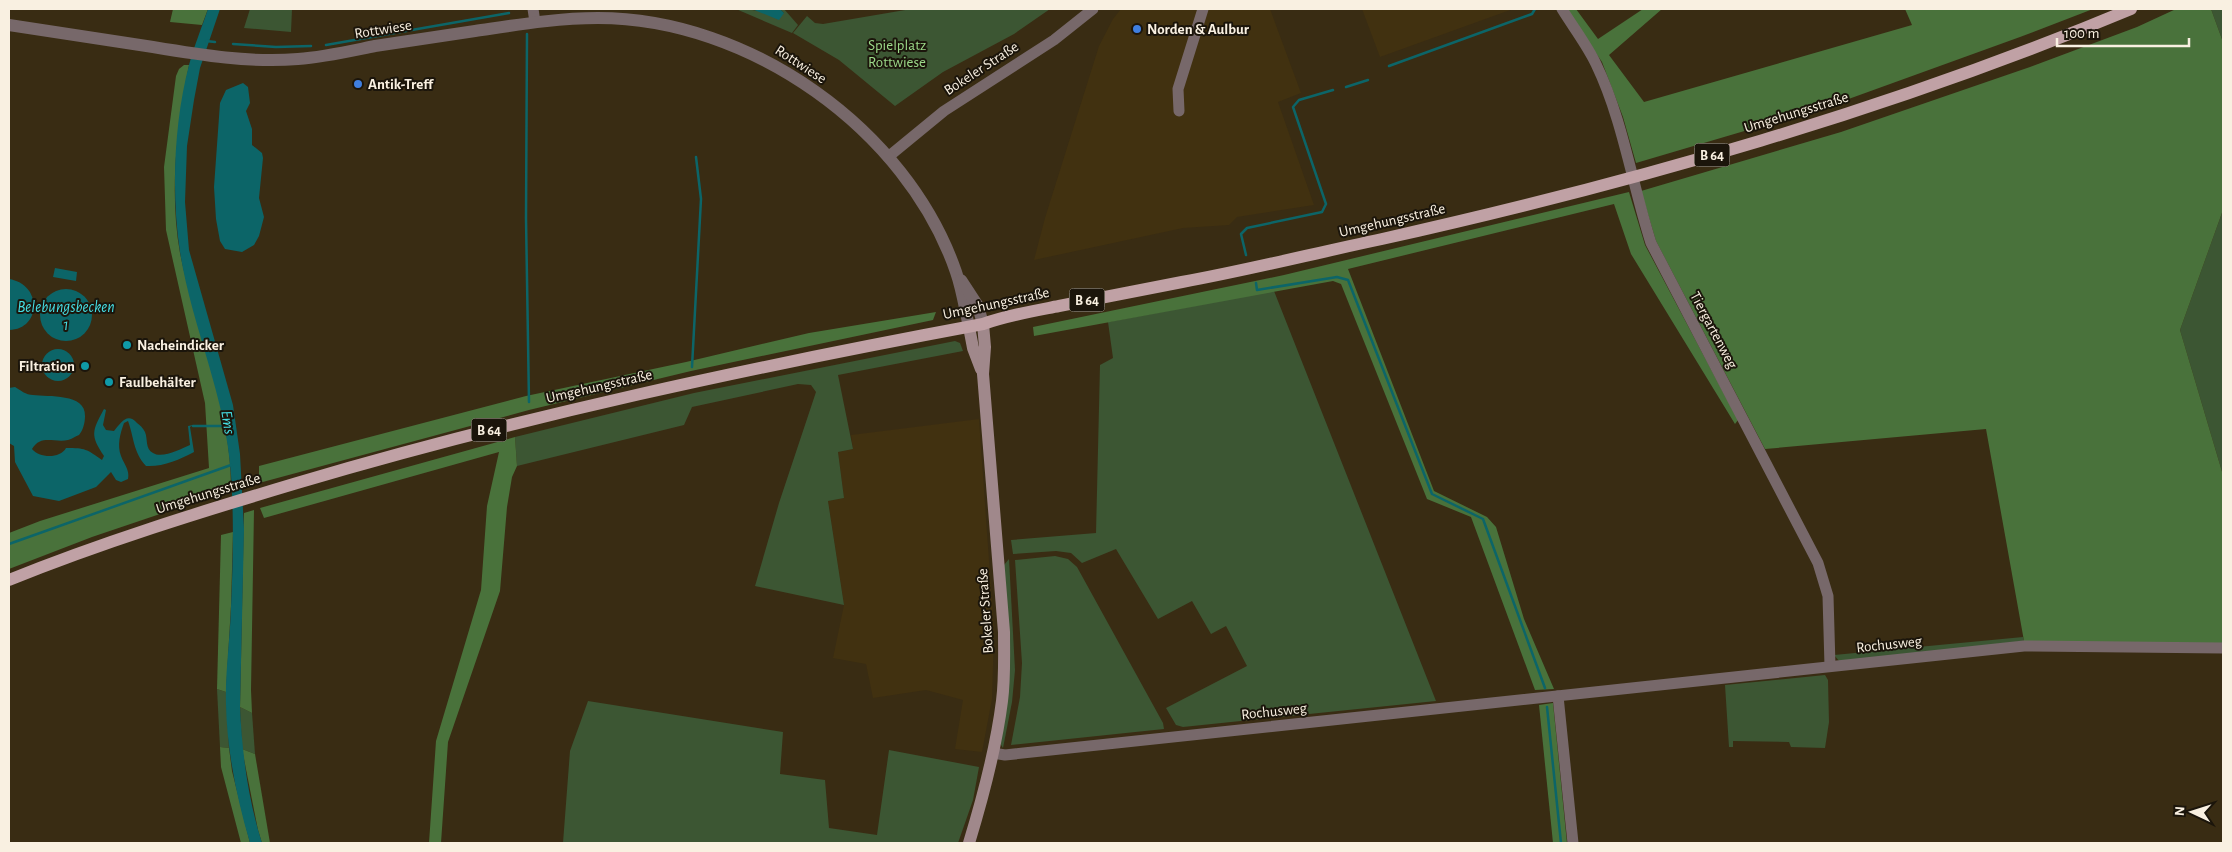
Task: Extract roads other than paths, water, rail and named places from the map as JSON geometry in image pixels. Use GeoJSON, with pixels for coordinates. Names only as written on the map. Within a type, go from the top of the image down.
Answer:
{"type":"FeatureCollection","features":[{"type":"Feature","properties":{"kind":"main road","name":"Umgehungsstraße"},"geometry":{"type":"LineString","coordinates":[[9,580],[150,528],[265,492],[364,463],[544,416],[854,348],[969,327],[1003,317],[1220,275],[1497,213],[1660,170],[1837,118],[2026,51],[2131,9]]}},
{"type":"Feature","properties":{"kind":"main road","name":"Bokeler Straße"},"geometry":{"type":"LineString","coordinates":[[969,843],[993,754],[1005,673],[1004,632],[983,374],[985,347],[983,324]]}},
{"type":"Feature","properties":{"kind":"main road","name":"Bokeler Straße"},"geometry":{"type":"LineString","coordinates":[[969,327],[973,348],[983,374]]}},
{"type":"Feature","properties":{"kind":"street"},"geometry":{"type":"LineString","coordinates":[[533,9],[535,22]]}},
{"type":"Feature","properties":{"kind":"street","name":"Bokeler Straße"},"geometry":{"type":"LineString","coordinates":[[888,157],[944,111],[1054,40],[1093,9]]}},
{"type":"Feature","properties":{"kind":"street"},"geometry":{"type":"LineString","coordinates":[[1179,111],[1178,89],[1203,9]]}},
{"type":"Feature","properties":{"kind":"street","name":"Tiergartenweg"},"geometry":{"type":"LineString","coordinates":[[1562,9],[1596,63],[1618,119],[1624,149],[1650,243],[1818,563],[1828,596],[1830,666]]}},
{"type":"Feature","properties":{"kind":"street","name":"Rottwiese"},"geometry":{"type":"LineString","coordinates":[[9,25],[183,52],[258,60],[298,59],[535,22],[591,18],[637,20],[670,26],[718,40],[758,57],[808,87],[852,121],[888,157],[921,202],[939,233],[957,274],[978,306],[983,324]]}},
{"type":"Feature","properties":{"kind":"street","name":"Rottwiese"},"geometry":{"type":"LineString","coordinates":[[957,274],[969,327]]}},
{"type":"Feature","properties":{"kind":"street","name":"Rochusweg"},"geometry":{"type":"LineString","coordinates":[[993,754],[1005,755],[2024,646],[2223,648]]}},
{"type":"Feature","properties":{"kind":"street"},"geometry":{"type":"LineString","coordinates":[[1558,696],[1573,843]]}},
{"type":"Feature","properties":{"kind":"water","name":"Ems"},"geometry":{"type":"Polygon","coordinates":[[[208,9],[220,9],[200,68],[194,100],[187,146],[185,202],[189,250],[233,405],[240,454],[244,529],[240,707],[249,793],[262,843],[250,843],[237,792],[227,723],[226,693],[233,558],[233,508],[228,446],[216,390],[185,280],[177,229],[175,182],[180,110],[189,65],[208,9]]]}},
{"type":"Feature","properties":{"kind":"water"},"geometry":{"type":"Polygon","coordinates":[[[752,9],[780,9],[784,13],[779,20],[752,9]]]}},
{"type":"Feature","properties":{"kind":"water"},"geometry":{"type":"Polygon","coordinates":[[[243,83],[248,87],[250,103],[246,111],[252,129],[252,145],[262,153],[263,158],[259,198],[264,217],[259,236],[254,245],[242,252],[225,249],[220,241],[216,219],[214,187],[220,103],[226,90],[243,83]]]}},
{"type":"Feature","properties":{"kind":"water"},"geometry":{"type":"Polygon","coordinates":[[[55,268],[77,272],[76,281],[53,277],[55,268]]]}},
{"type":"Feature","properties":{"kind":"water"},"geometry":{"type":"Polygon","coordinates":[[[9,279],[20,283],[28,289],[34,306],[28,322],[20,328],[9,330],[9,279]]]}},
{"type":"Feature","properties":{"kind":"water","name":"Belebungsbecken 1"},"geometry":{"type":"Polygon","coordinates":[[[61,289],[71,289],[80,293],[88,301],[92,315],[88,329],[80,337],[71,341],[61,341],[52,337],[44,329],[40,320],[40,310],[44,301],[52,293],[61,289]]]}},
{"type":"Feature","properties":{"kind":"water"},"geometry":{"type":"Polygon","coordinates":[[[58,349],[64,350],[69,354],[73,359],[73,371],[69,376],[64,380],[58,381],[52,380],[47,376],[43,371],[42,365],[43,359],[47,354],[52,350],[58,349]]]}},
{"type":"Feature","properties":{"kind":"water"},"geometry":{"type":"Polygon","coordinates":[[[15,387],[30,395],[56,396],[73,400],[84,409],[85,421],[79,435],[63,441],[44,440],[36,444],[32,449],[44,456],[54,456],[63,452],[66,448],[78,448],[89,451],[102,460],[104,456],[96,443],[94,433],[104,409],[106,410],[103,425],[106,430],[114,431],[124,420],[130,418],[145,432],[150,451],[157,455],[172,453],[190,445],[188,426],[193,425],[190,427],[194,452],[171,462],[146,466],[136,450],[128,421],[124,423],[119,444],[128,479],[121,482],[116,480],[111,472],[96,487],[59,501],[33,496],[15,462],[14,446],[9,443],[9,388],[15,387]]]}},
{"type":"Feature","properties":{"kind":"waterway"},"geometry":{"type":"LineString","coordinates":[[1389,66],[1532,14],[1535,9]]}},
{"type":"Feature","properties":{"kind":"waterway"},"geometry":{"type":"LineString","coordinates":[[326,45],[509,13]]}},
{"type":"Feature","properties":{"kind":"waterway"},"geometry":{"type":"LineString","coordinates":[[527,34],[526,218],[529,402]]}},
{"type":"Feature","properties":{"kind":"waterway"},"geometry":{"type":"LineString","coordinates":[[206,41],[215,42]]}},
{"type":"Feature","properties":{"kind":"waterway"},"geometry":{"type":"LineString","coordinates":[[233,44],[276,47],[311,46]]}},
{"type":"Feature","properties":{"kind":"waterway"},"geometry":{"type":"LineString","coordinates":[[1346,87],[1368,80]]}},
{"type":"Feature","properties":{"kind":"waterway"},"geometry":{"type":"LineString","coordinates":[[1246,255],[1241,234],[1247,228],[1322,212],[1326,204],[1293,107],[1299,100],[1333,90]]}},
{"type":"Feature","properties":{"kind":"waterway"},"geometry":{"type":"LineString","coordinates":[[692,367],[701,199],[696,157]]}},
{"type":"Feature","properties":{"kind":"waterway"},"geometry":{"type":"LineString","coordinates":[[1256,283],[1257,290],[1337,277],[1348,280],[1432,494],[1483,519],[1545,688]]}},
{"type":"Feature","properties":{"kind":"waterway","name":"Ems"},"geometry":{"type":"LineString","coordinates":[[193,426],[227,426]]}},
{"type":"Feature","properties":{"kind":"waterway"},"geometry":{"type":"LineString","coordinates":[[9,544],[231,465]]}},
{"type":"Feature","properties":{"kind":"waterway"},"geometry":{"type":"LineString","coordinates":[[1547,707],[1561,843]]}},
{"type":"Feature","properties":{"kind":"place","name":"Norden & Aulbur"},"geometry":{"type":"Point","coordinates":[1137,29]}},
{"type":"Feature","properties":{"kind":"place","name":"Antik-Treff"},"geometry":{"type":"Point","coordinates":[358,84]}},
{"type":"Feature","properties":{"kind":"place","name":"Nacheindicker"},"geometry":{"type":"Point","coordinates":[127,345]}},
{"type":"Feature","properties":{"kind":"place","name":"Filtration"},"geometry":{"type":"Point","coordinates":[85,366]}},
{"type":"Feature","properties":{"kind":"place","name":"Faulbehälter"},"geometry":{"type":"Point","coordinates":[109,382]}},
{"type":"Feature","properties":{"kind":"park label","name":"Spielplatz Rottwiese"},"geometry":{"type":"Point","coordinates":[897,54]}}]}
